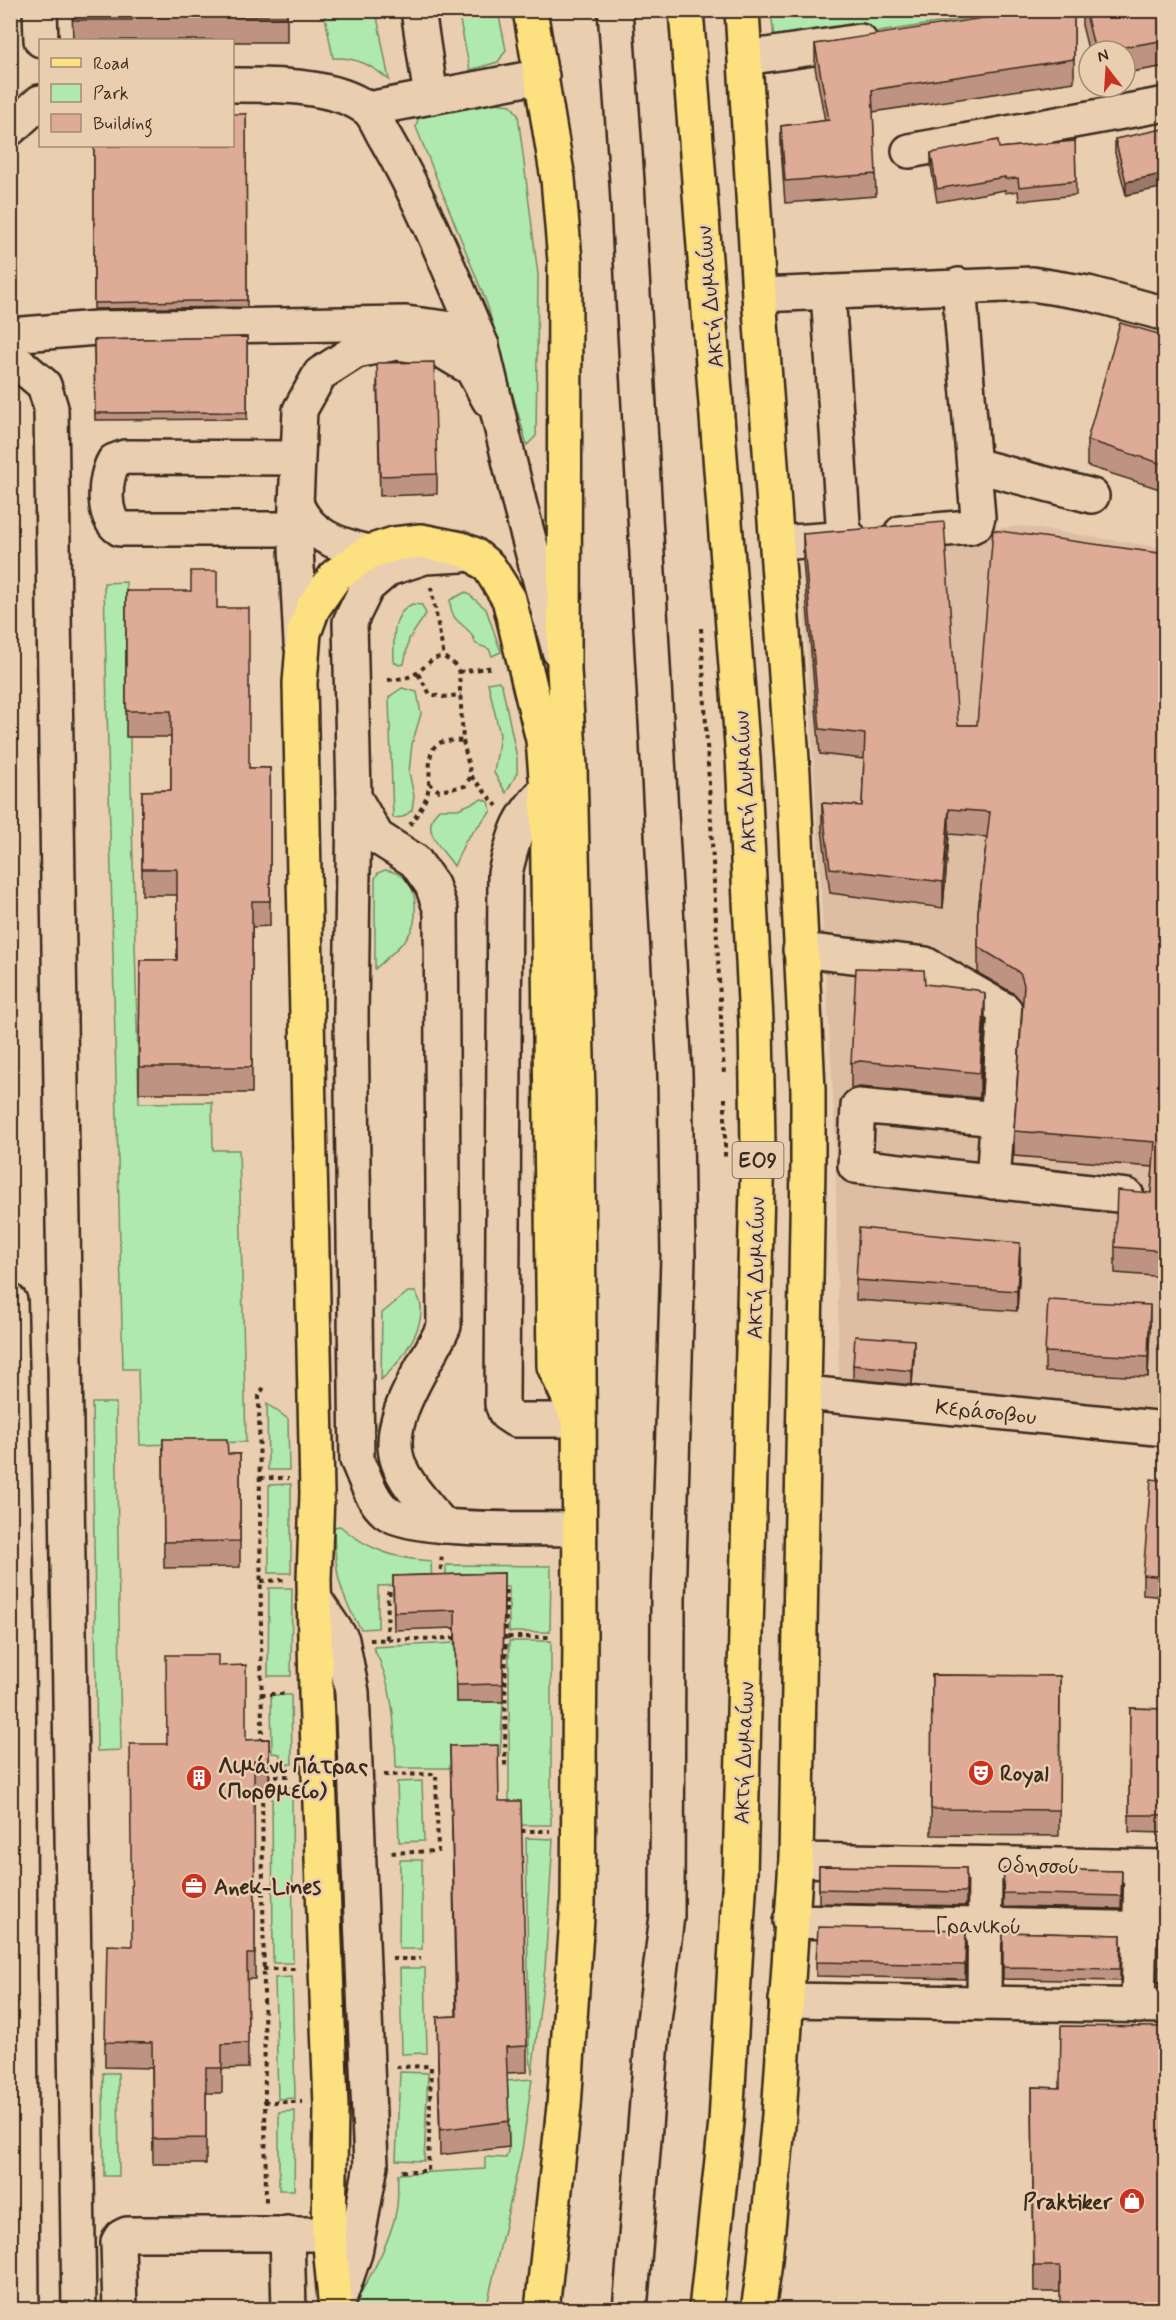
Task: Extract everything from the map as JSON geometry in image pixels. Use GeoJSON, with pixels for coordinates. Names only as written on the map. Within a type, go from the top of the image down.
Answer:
{"type":"FeatureCollection","features":[{"type":"Feature","properties":{"kind":"main road"},"geometry":{"type":"LineString","coordinates":[[530,10],[558,179],[565,261],[564,670],[570,767],[578,1099],[579,1861],[575,1970],[564,2106],[542,2310]]}},
{"type":"Feature","properties":{"kind":"main road","name":"Ακτή Δυμαίων"},"geometry":{"type":"LineString","coordinates":[[687,10],[743,758],[756,1022],[758,1146],[740,1875],[726,2122],[706,2310]]}},
{"type":"Feature","properties":{"kind":"main road","name":"ΕΟ9"},"geometry":{"type":"LineString","coordinates":[[742,10],[759,296],[794,774],[808,1090],[806,1393],[796,1860],[771,2209],[758,2310]]}},
{"type":"Feature","properties":{"kind":"main road"},"geometry":{"type":"LineString","coordinates":[[336,2309],[329,2234],[330,2102],[314,1598],[317,1493],[301,660],[304,633],[320,596],[346,566],[369,552],[394,544],[421,541],[448,545],[473,554],[496,576],[509,599],[543,740],[547,789],[554,1366],[579,1420]]}},
{"type":"Feature","properties":{"kind":"main road"},"geometry":{"type":"LineString","coordinates":[[518,2310],[524,2295],[546,2277]]}},
{"type":"Feature","properties":{"kind":"street"},"geometry":{"type":"LineString","coordinates":[[40,10],[40,39]]}},
{"type":"Feature","properties":{"kind":"street"},"geometry":{"type":"LineString","coordinates":[[418,10],[431,97]]}},
{"type":"Feature","properties":{"kind":"street"},"geometry":{"type":"LineString","coordinates":[[615,10],[627,182],[675,1074],[678,1256],[668,1599],[667,1916],[653,2029],[630,2310]]}},
{"type":"Feature","properties":{"kind":"street"},"geometry":{"type":"LineString","coordinates":[[746,58],[895,36]]}},
{"type":"Feature","properties":{"kind":"street"},"geometry":{"type":"LineString","coordinates":[[234,86],[287,87],[315,91],[341,97],[368,109],[542,76]]}},
{"type":"Feature","properties":{"kind":"street"},"geometry":{"type":"LineString","coordinates":[[10,129],[39,103]]}},
{"type":"Feature","properties":{"kind":"street"},"geometry":{"type":"LineString","coordinates":[[909,151],[1166,104]]}},
{"type":"Feature","properties":{"kind":"street"},"geometry":{"type":"LineString","coordinates":[[368,109],[415,189],[482,346],[564,670]]}},
{"type":"Feature","properties":{"kind":"street"},"geometry":{"type":"LineString","coordinates":[[759,296],[959,285],[1052,286],[1166,314]]}},
{"type":"Feature","properties":{"kind":"street"},"geometry":{"type":"LineString","coordinates":[[777,543],[970,528],[976,524],[978,518],[959,285]]}},
{"type":"Feature","properties":{"kind":"street"},"geometry":{"type":"LineString","coordinates":[[828,292],[844,538]]}},
{"type":"Feature","properties":{"kind":"street"},"geometry":{"type":"LineString","coordinates":[[10,336],[97,328],[406,323],[454,329],[482,346]]}},
{"type":"Feature","properties":{"kind":"street"},"geometry":{"type":"LineString","coordinates":[[301,660],[296,516],[300,410],[320,374],[356,351],[366,348],[396,342],[439,349],[472,369],[499,417]]}},
{"type":"Feature","properties":{"kind":"street"},"geometry":{"type":"LineString","coordinates":[[10,356],[44,385],[51,408],[79,2310]]}},
{"type":"Feature","properties":{"kind":"street"},"geometry":{"type":"LineString","coordinates":[[297,458],[125,457],[114,460],[109,471],[108,516],[112,525],[120,530],[296,516],[305,518],[322,536],[338,545],[369,552]]}},
{"type":"Feature","properties":{"kind":"street"},"geometry":{"type":"LineString","coordinates":[[974,465],[1092,496]]}},
{"type":"Feature","properties":{"kind":"street"},"geometry":{"type":"LineString","coordinates":[[473,554],[425,557],[399,563],[377,577],[360,597],[350,622],[354,797],[351,1016],[357,1460],[376,1502],[387,1513],[401,1519],[443,1526],[579,1529]]}},
{"type":"Feature","properties":{"kind":"street"},"geometry":{"type":"LineString","coordinates":[[547,789],[526,810],[517,826],[505,873],[502,1404],[506,1414],[515,1420],[579,1420]]}},
{"type":"Feature","properties":{"kind":"street"},"geometry":{"type":"LineString","coordinates":[[354,797],[377,837],[415,861],[432,885],[441,911],[444,1326],[430,1358],[409,1392],[399,1414],[394,1440],[398,1461],[407,1480],[443,1526]]}},
{"type":"Feature","properties":{"kind":"street"},"geometry":{"type":"LineString","coordinates":[[800,950],[925,964],[1005,1010],[993,1182]]}},
{"type":"Feature","properties":{"kind":"street"},"geometry":{"type":"LineString","coordinates":[[998,1119],[858,1106],[855,1166],[1127,1196]]}},
{"type":"Feature","properties":{"kind":"street"},"geometry":{"type":"LineString","coordinates":[[10,1301],[22,2310]]}},
{"type":"Feature","properties":{"kind":"street","name":"Κεράσοβου"},"geometry":{"type":"LineString","coordinates":[[806,1393],[1166,1429]]}},
{"type":"Feature","properties":{"kind":"street"},"geometry":{"type":"LineString","coordinates":[[317,1493],[357,1460]]}},
{"type":"Feature","properties":{"kind":"street"},"geometry":{"type":"LineString","coordinates":[[314,1598],[342,1640],[352,1692],[357,1775],[369,2171],[357,2242],[336,2309]]}},
{"type":"Feature","properties":{"kind":"street","name":"Οδησσού"},"geometry":{"type":"LineString","coordinates":[[796,1860],[1153,1867],[1152,2006]]}},
{"type":"Feature","properties":{"kind":"street"},"geometry":{"type":"LineString","coordinates":[[984,2003],[985,1865]]}},
{"type":"Feature","properties":{"kind":"street","name":"Γρανικού"},"geometry":{"type":"LineString","coordinates":[[790,1921],[1153,1929]]}},
{"type":"Feature","properties":{"kind":"street"},"geometry":{"type":"LineString","coordinates":[[786,2000],[1152,2006]]}},
{"type":"Feature","properties":{"kind":"street"},"geometry":{"type":"LineString","coordinates":[[120,2310],[118,2242],[127,2234],[282,2220],[329,2234]]}},
{"type":"Feature","properties":{"kind":"street"},"geometry":{"type":"LineString","coordinates":[[282,2220],[289,2310]]}},
{"type":"Feature","properties":{"kind":"path"},"geometry":{"type":"LineString","coordinates":[[425,557],[444,657]]}},
{"type":"Feature","properties":{"kind":"path"},"geometry":{"type":"LineString","coordinates":[[388,680],[410,678],[418,674],[434,658],[444,657],[454,664],[459,672],[464,741],[471,776],[494,804],[517,826]]}},
{"type":"Feature","properties":{"kind":"path"},"geometry":{"type":"LineString","coordinates":[[418,674],[430,694],[443,697],[461,695]]}},
{"type":"Feature","properties":{"kind":"path"},"geometry":{"type":"LineString","coordinates":[[394,848],[428,794],[429,755],[438,743],[450,740],[464,741]]}},
{"type":"Feature","properties":{"kind":"path"},"geometry":{"type":"LineString","coordinates":[[428,783],[439,791],[453,790],[465,786],[471,776]]}},
{"type":"Feature","properties":{"kind":"path"},"geometry":{"type":"LineString","coordinates":[[262,1753],[259,1396],[265,1384]]}},
{"type":"Feature","properties":{"kind":"path"},"geometry":{"type":"LineString","coordinates":[[439,1590],[443,1526]]}},
{"type":"Feature","properties":{"kind":"path"},"geometry":{"type":"LineString","coordinates":[[495,1589],[506,1588],[505,1768]]}},
{"type":"Feature","properties":{"kind":"path"},"geometry":{"type":"LineString","coordinates":[[387,1640],[388,1593],[408,1592]]}},
{"type":"Feature","properties":{"kind":"path"},"geometry":{"type":"LineString","coordinates":[[495,1637],[580,1636]]}},
{"type":"Feature","properties":{"kind":"path"},"geometry":{"type":"LineString","coordinates":[[342,1640],[459,1638]]}},
{"type":"Feature","properties":{"kind":"path"},"geometry":{"type":"LineString","coordinates":[[357,1775],[436,1774],[438,1851],[358,1853]]}},
{"type":"Feature","properties":{"kind":"path"},"geometry":{"type":"LineString","coordinates":[[262,1776],[266,2207],[282,2220]]}},
{"type":"Feature","properties":{"kind":"path"},"geometry":{"type":"LineString","coordinates":[[369,2171],[428,2171],[431,2066]]}},
{"type":"Feature","properties":{"kind":"path"},"geometry":{"type":"LineString","coordinates":[[264,2102],[330,2102]]}},
{"type":"Feature","properties":{"kind":"shaded area"},"geometry":{"type":"Polygon","coordinates":[[[1021,526],[1165,548],[1165,1420],[839,1381],[835,1129],[801,549],[1021,526]]]}},
{"type":"Feature","properties":{"kind":"green space"},"geometry":{"type":"Polygon","coordinates":[[[771,10],[1015,11],[775,48],[771,10]]]}},
{"type":"Feature","properties":{"kind":"green space"},"geometry":{"type":"Polygon","coordinates":[[[324,11],[376,11],[389,80],[363,63],[333,58],[324,11]]]}},
{"type":"Feature","properties":{"kind":"green space"},"geometry":{"type":"Polygon","coordinates":[[[458,11],[498,11],[506,50],[498,62],[470,70],[458,11]]]}},
{"type":"Feature","properties":{"kind":"green space"},"geometry":{"type":"Polygon","coordinates":[[[494,103],[511,105],[518,115],[538,275],[536,436],[527,445],[487,304],[416,127],[418,119],[423,116],[494,103]]]}},
{"type":"Feature","properties":{"kind":"green space"},"geometry":{"type":"Polygon","coordinates":[[[126,582],[139,1103],[212,1102],[213,1150],[239,1150],[246,1442],[140,1445],[138,1369],[123,1369],[104,583],[126,582]]]}},
{"type":"Feature","properties":{"kind":"green space"},"geometry":{"type":"Polygon","coordinates":[[[466,592],[486,609],[501,652],[492,656],[489,649],[476,644],[473,636],[453,615],[450,600],[466,592]]]}},
{"type":"Feature","properties":{"kind":"green space"},"geometry":{"type":"Polygon","coordinates":[[[412,604],[422,605],[426,614],[409,639],[404,664],[399,665],[394,662],[395,629],[400,615],[412,604]]]}},
{"type":"Feature","properties":{"kind":"green space"},"geometry":{"type":"Polygon","coordinates":[[[498,681],[502,685],[517,758],[517,773],[506,793],[494,773],[500,735],[488,683],[498,681]]]}},
{"type":"Feature","properties":{"kind":"green space"},"geometry":{"type":"Polygon","coordinates":[[[402,688],[417,692],[421,714],[412,744],[409,772],[414,796],[412,810],[403,817],[393,818],[389,697],[402,688]]]}},
{"type":"Feature","properties":{"kind":"green space"},"geometry":{"type":"Polygon","coordinates":[[[482,799],[489,802],[491,811],[466,840],[454,866],[438,846],[431,832],[433,817],[439,809],[458,809],[482,799]]]}},
{"type":"Feature","properties":{"kind":"green space"},"geometry":{"type":"Polygon","coordinates":[[[385,870],[401,876],[410,884],[415,899],[415,915],[408,936],[375,969],[375,879],[378,873],[385,870]]]}},
{"type":"Feature","properties":{"kind":"green space"},"geometry":{"type":"Polygon","coordinates":[[[408,1292],[415,1292],[420,1303],[421,1314],[418,1327],[405,1352],[381,1380],[382,1313],[408,1292]]]}},
{"type":"Feature","properties":{"kind":"green space"},"geometry":{"type":"Polygon","coordinates":[[[92,1403],[116,1403],[121,1750],[97,1751],[92,1403]]]}},
{"type":"Feature","properties":{"kind":"green space"},"geometry":{"type":"Polygon","coordinates":[[[267,1404],[288,1419],[289,1470],[268,1470],[267,1404]]]}},
{"type":"Feature","properties":{"kind":"green space"},"geometry":{"type":"Polygon","coordinates":[[[291,1484],[291,1573],[269,1573],[269,1485],[291,1484]]]}},
{"type":"Feature","properties":{"kind":"green space"},"geometry":{"type":"Polygon","coordinates":[[[340,1526],[361,1541],[383,1552],[431,1561],[432,1584],[378,1586],[378,1628],[361,1629],[347,1604],[337,1569],[334,1527],[340,1526]]]}},
{"type":"Feature","properties":{"kind":"green space"},"geometry":{"type":"Polygon","coordinates":[[[446,1565],[551,1566],[550,1632],[509,1632],[509,1587],[446,1586],[446,1565]]]}},
{"type":"Feature","properties":{"kind":"green space"},"geometry":{"type":"Polygon","coordinates":[[[269,1588],[292,1588],[291,1676],[268,1676],[269,1588]]]}},
{"type":"Feature","properties":{"kind":"green space"},"geometry":{"type":"Polygon","coordinates":[[[509,1641],[551,1641],[551,1825],[509,1825],[509,1641]]]}},
{"type":"Feature","properties":{"kind":"green space"},"geometry":{"type":"Polygon","coordinates":[[[456,1643],[503,1702],[500,1757],[451,1761],[450,1768],[396,1768],[392,1706],[385,1676],[373,1647],[456,1643]]]}},
{"type":"Feature","properties":{"kind":"green space"},"geometry":{"type":"Polygon","coordinates":[[[271,1695],[291,1695],[292,1764],[280,1764],[280,1754],[272,1753],[271,1695]]]}},
{"type":"Feature","properties":{"kind":"green space"},"geometry":{"type":"Polygon","coordinates":[[[422,1781],[424,1841],[399,1842],[397,1782],[422,1781]]]}},
{"type":"Feature","properties":{"kind":"green space"},"geometry":{"type":"Polygon","coordinates":[[[272,1787],[292,1787],[293,1963],[273,1963],[272,1787]]]}},
{"type":"Feature","properties":{"kind":"green space"},"geometry":{"type":"Polygon","coordinates":[[[526,1838],[553,1839],[545,1968],[532,2074],[529,2045],[526,1838]]]}},
{"type":"Feature","properties":{"kind":"green space"},"geometry":{"type":"Polygon","coordinates":[[[400,1860],[422,1860],[422,1949],[399,1949],[400,1860]]]}},
{"type":"Feature","properties":{"kind":"green space"},"geometry":{"type":"Polygon","coordinates":[[[400,1968],[425,1968],[427,2053],[402,2054],[400,1968]]]}},
{"type":"Feature","properties":{"kind":"green space"},"geometry":{"type":"Polygon","coordinates":[[[292,1977],[295,2098],[278,2099],[275,1978],[292,1977]]]}},
{"type":"Feature","properties":{"kind":"green space"},"geometry":{"type":"Polygon","coordinates":[[[400,2072],[428,2073],[424,2161],[396,2160],[400,2072]]]}},
{"type":"Feature","properties":{"kind":"green space"},"geometry":{"type":"Polygon","coordinates":[[[103,2073],[118,2073],[119,2176],[104,2176],[103,2073]]]}},
{"type":"Feature","properties":{"kind":"green space"},"geometry":{"type":"Polygon","coordinates":[[[532,2079],[522,2150],[486,2309],[351,2310],[377,2262],[393,2225],[398,2198],[398,2174],[485,2169],[485,2157],[506,2158],[509,2147],[507,2081],[532,2079]]]}},
{"type":"Feature","properties":{"kind":"green space"},"geometry":{"type":"Polygon","coordinates":[[[295,2111],[294,2190],[279,2190],[279,2112],[295,2111]]]}},
{"type":"Feature","properties":{"kind":"building"},"geometry":{"type":"Polygon","coordinates":[[[73,10],[287,10],[287,16],[132,16],[132,20],[73,20],[73,10]]]}},
{"type":"Feature","properties":{"kind":"building"},"geometry":{"type":"Polygon","coordinates":[[[1034,10],[1074,10],[1074,59],[872,90],[876,174],[785,181],[781,126],[829,120],[815,44],[1034,10]]]}},
{"type":"Feature","properties":{"kind":"building"},"geometry":{"type":"Polygon","coordinates":[[[1085,10],[1166,10],[1166,40],[1137,45],[1137,39],[1092,39],[1085,10]]]}},
{"type":"Feature","properties":{"kind":"building"},"geometry":{"type":"Polygon","coordinates":[[[234,114],[246,114],[247,300],[94,303],[94,147],[234,147],[234,114]]]}},
{"type":"Feature","properties":{"kind":"building"},"geometry":{"type":"Polygon","coordinates":[[[1163,129],[1166,139],[1166,173],[1126,182],[1115,139],[1163,129]]]}},
{"type":"Feature","properties":{"kind":"building"},"geometry":{"type":"Polygon","coordinates":[[[998,140],[999,148],[1075,141],[1076,181],[1019,187],[1018,178],[1005,179],[1005,177],[937,189],[931,153],[998,140]]]}},
{"type":"Feature","properties":{"kind":"building"},"geometry":{"type":"Polygon","coordinates":[[[1120,323],[1166,336],[1166,465],[1087,440],[1120,323]]]}},
{"type":"Feature","properties":{"kind":"building"},"geometry":{"type":"Polygon","coordinates":[[[247,337],[247,412],[95,413],[94,340],[247,337]]]}},
{"type":"Feature","properties":{"kind":"building"},"geometry":{"type":"Polygon","coordinates":[[[434,362],[437,474],[380,476],[377,363],[434,362]]]}},
{"type":"Feature","properties":{"kind":"building"},"geometry":{"type":"Polygon","coordinates":[[[944,522],[958,725],[977,725],[993,530],[1166,554],[1166,1251],[1115,1247],[1117,1190],[1151,1193],[1155,1142],[1014,1131],[1024,985],[1021,975],[1015,969],[978,947],[978,912],[990,812],[949,809],[943,882],[830,868],[822,803],[862,806],[865,734],[820,729],[803,534],[944,522]]]}},
{"type":"Feature","properties":{"kind":"building"},"geometry":{"type":"Polygon","coordinates":[[[191,571],[217,571],[217,608],[249,608],[249,768],[270,768],[270,901],[252,901],[252,1067],[139,1067],[140,960],[177,960],[177,869],[142,869],[142,791],[171,790],[171,711],[126,711],[126,591],[191,591],[191,571]]]}},
{"type":"Feature","properties":{"kind":"building"},"geometry":{"type":"Polygon","coordinates":[[[856,968],[924,970],[925,984],[977,990],[985,994],[980,1073],[860,1061],[851,1063],[856,968]]]}},
{"type":"Feature","properties":{"kind":"building"},"geometry":{"type":"Polygon","coordinates":[[[859,1228],[1020,1243],[1017,1291],[856,1280],[859,1228]]]}},
{"type":"Feature","properties":{"kind":"building"},"geometry":{"type":"Polygon","coordinates":[[[1048,1300],[1150,1305],[1148,1357],[1045,1352],[1048,1300]]]}},
{"type":"Feature","properties":{"kind":"building"},"geometry":{"type":"Polygon","coordinates":[[[855,1336],[914,1340],[912,1371],[853,1365],[855,1336]]]}},
{"type":"Feature","properties":{"kind":"building"},"geometry":{"type":"Polygon","coordinates":[[[163,1439],[227,1439],[228,1454],[240,1454],[240,1541],[164,1542],[163,1439]]]}},
{"type":"Feature","properties":{"kind":"building"},"geometry":{"type":"Polygon","coordinates":[[[1151,1479],[1166,1481],[1166,1577],[1143,1575],[1151,1479]]]}},
{"type":"Feature","properties":{"kind":"building"},"geometry":{"type":"Polygon","coordinates":[[[504,1573],[503,1684],[456,1685],[455,1610],[394,1612],[393,1576],[504,1573]]]}},
{"type":"Feature","properties":{"kind":"building","name":"Λιμάνι Πάτρας (Πορθμείο)"},"geometry":{"type":"Polygon","coordinates":[[[166,1655],[218,1655],[218,1666],[246,1665],[246,1740],[269,1739],[269,1761],[254,1761],[255,1954],[247,1954],[248,2043],[222,2044],[222,2068],[206,2068],[206,2138],[153,2139],[152,2043],[105,2042],[107,1945],[132,1946],[130,1744],[167,1744],[166,1655]]]}},
{"type":"Feature","properties":{"kind":"building"},"geometry":{"type":"Polygon","coordinates":[[[932,1675],[1060,1676],[1059,1810],[931,1809],[932,1675]]]}},
{"type":"Feature","properties":{"kind":"building"},"geometry":{"type":"Polygon","coordinates":[[[1130,1708],[1166,1709],[1166,1815],[1129,1815],[1130,1708]]]}},
{"type":"Feature","properties":{"kind":"building"},"geometry":{"type":"Polygon","coordinates":[[[498,1745],[499,1801],[521,1801],[527,2046],[506,2047],[509,2121],[440,2130],[437,2017],[457,2016],[450,1746],[498,1745]]]}},
{"type":"Feature","properties":{"kind":"building"},"geometry":{"type":"Polygon","coordinates":[[[819,1866],[966,1868],[966,1892],[819,1889],[819,1866]]]}},
{"type":"Feature","properties":{"kind":"building"},"geometry":{"type":"Polygon","coordinates":[[[1004,1869],[1122,1871],[1121,1896],[1003,1893],[1004,1869]]]}},
{"type":"Feature","properties":{"kind":"building"},"geometry":{"type":"Polygon","coordinates":[[[1159,1870],[1166,1870],[1166,1896],[1159,1895],[1159,1870]]]}},
{"type":"Feature","properties":{"kind":"building"},"geometry":{"type":"Polygon","coordinates":[[[818,1927],[966,1930],[965,1965],[816,1962],[818,1927]]]}},
{"type":"Feature","properties":{"kind":"building"},"geometry":{"type":"Polygon","coordinates":[[[1166,1931],[1166,1967],[1157,1967],[1158,1932],[1166,1931]]]}},
{"type":"Feature","properties":{"kind":"building"},"geometry":{"type":"Polygon","coordinates":[[[1003,1932],[1121,1935],[1120,1969],[1003,1967],[1003,1932]]]}},
{"type":"Feature","properties":{"kind":"building"},"geometry":{"type":"Polygon","coordinates":[[[1061,2026],[1166,2027],[1166,2310],[1060,2310],[1060,2266],[1034,2266],[1032,2087],[1060,2088],[1061,2026]]]}},
{"type":"Feature","properties":{"kind":"place","name":"Royal"},"geometry":{"type":"Point","coordinates":[981,1773]}},
{"type":"Feature","properties":{"kind":"place","name":"Λιμάνι Πάτρας (Πορθμείο)"},"geometry":{"type":"Point","coordinates":[199,1778]}},
{"type":"Feature","properties":{"kind":"place","name":"Anek-Lines"},"geometry":{"type":"Point","coordinates":[194,1886]}},
{"type":"Feature","properties":{"kind":"place","name":"Praktiker"},"geometry":{"type":"Point","coordinates":[1132,2201]}}]}
